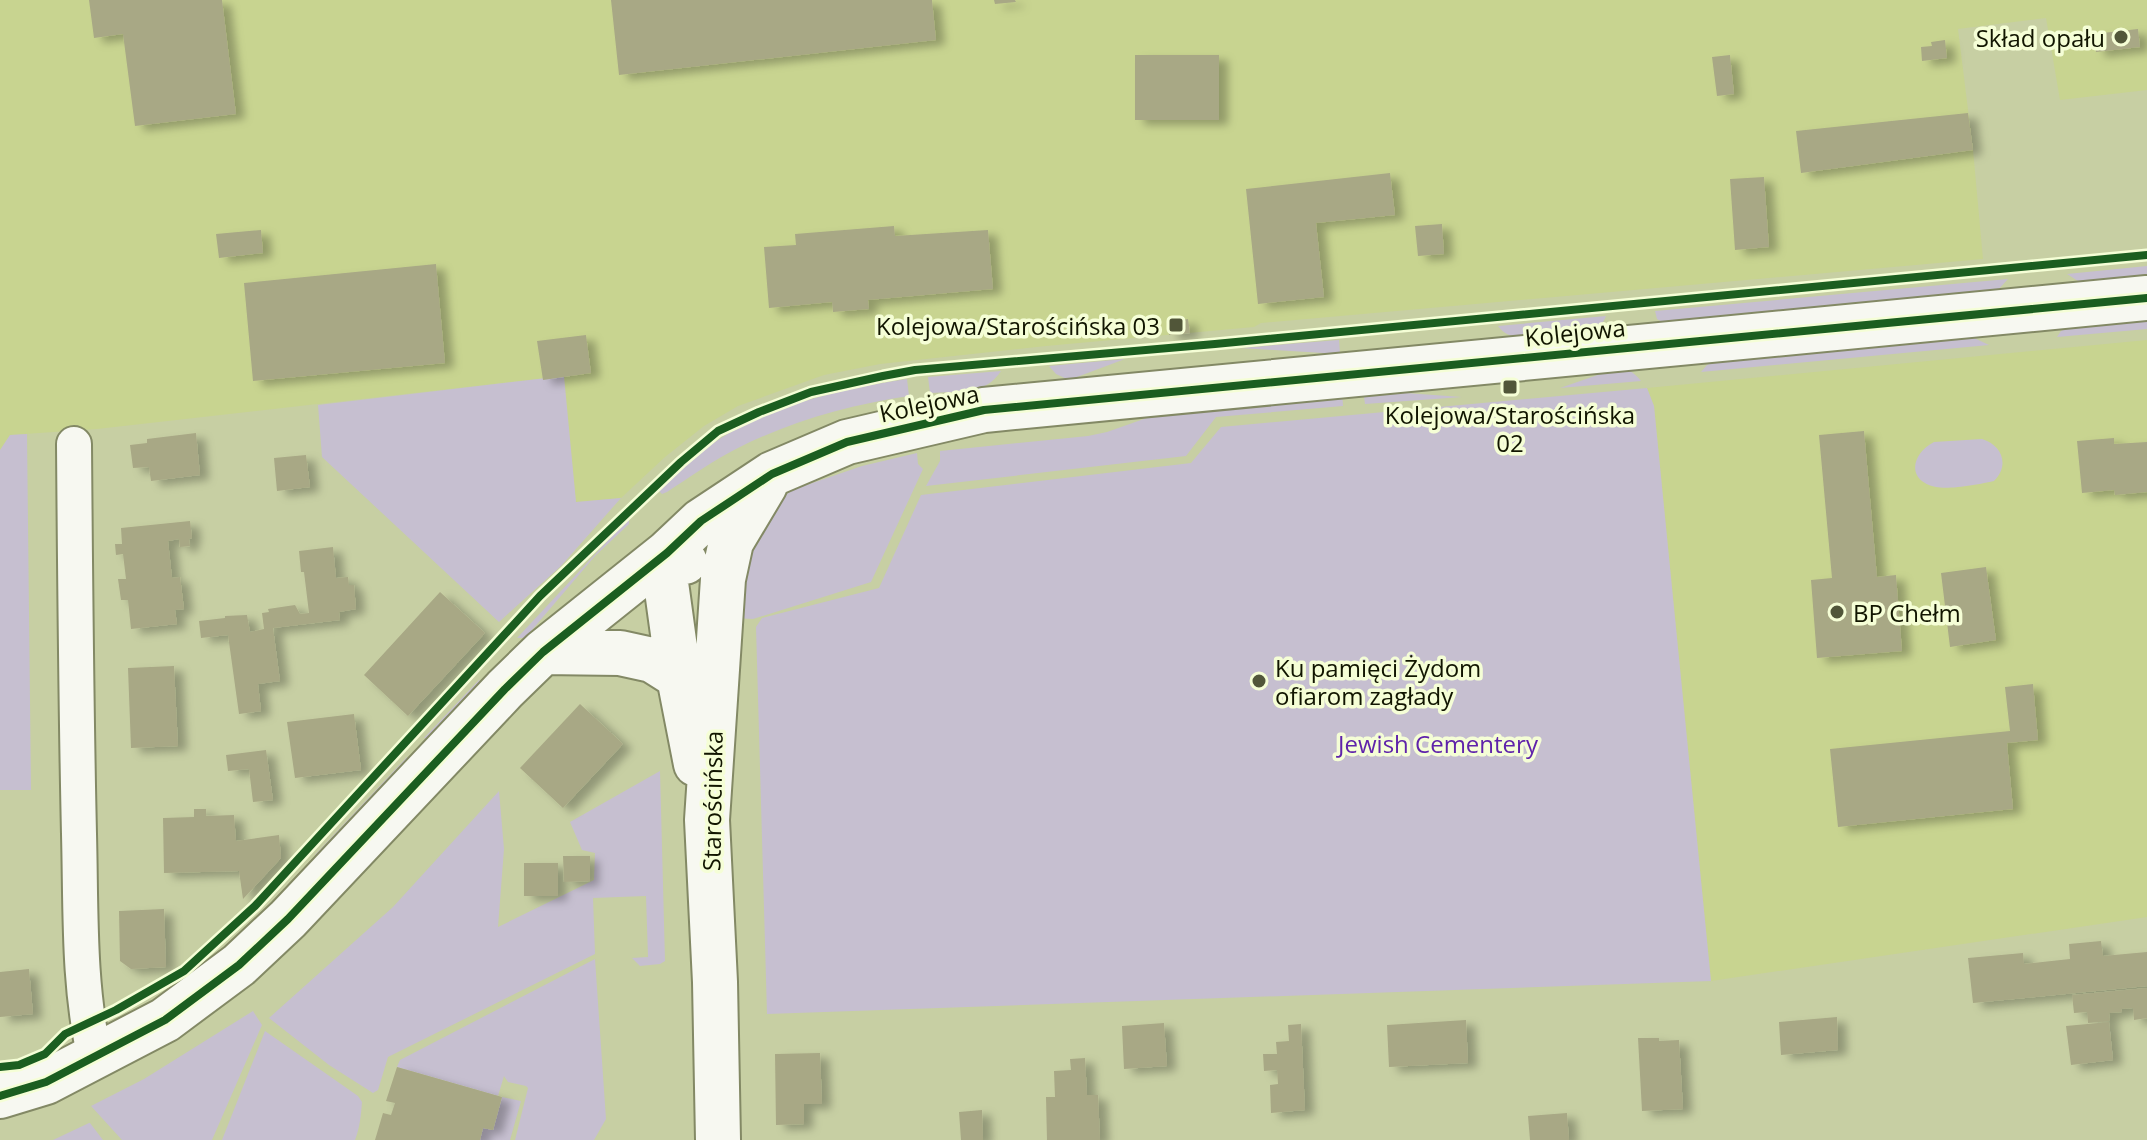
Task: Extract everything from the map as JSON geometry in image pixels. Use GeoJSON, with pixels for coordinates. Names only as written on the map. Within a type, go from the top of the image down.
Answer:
{"type":"FeatureCollection","features":[{"type":"Feature","properties":{"kind":"street","name":"Kolejowa"},"geometry":{"type":"LineString","coordinates":[[0,1096],[46,1082],[165,1020],[239,965],[288,919],[543,652],[667,553],[701,521],[772,474],[847,442],[984,410],[2147,298]]}},
{"type":"Feature","properties":{"kind":"street"},"geometry":{"type":"LineString","coordinates":[[74,444],[82,963],[86,1023],[95,1058]]}},
{"type":"Feature","properties":{"kind":"street","name":"Starościńska"},"geometry":{"type":"LineString","coordinates":[[718,1140],[715,982],[707,820],[723,579],[731,542],[772,474]]}},
{"type":"Feature","properties":{"kind":"street"},"geometry":{"type":"LineString","coordinates":[[707,820],[679,677],[666,583],[667,553],[689,564],[706,581],[721,605]]}},
{"type":"Feature","properties":{"kind":"street"},"geometry":{"type":"LineString","coordinates":[[543,652],[620,653],[652,660],[679,677]]}},
{"type":"Feature","properties":{"kind":"shaded area"},"geometry":{"type":"Polygon","coordinates":[[[0,0],[2147,0],[2147,90],[2060,100],[2046,18],[1958,29],[1983,259],[1261,323],[1254,327],[880,364],[824,375],[738,406],[704,426],[621,498],[576,502],[563,376],[97,429],[10,435],[0,450],[0,0]]]}},
{"type":"Feature","properties":{"kind":"shaded area"},"geometry":{"type":"Polygon","coordinates":[[[2147,340],[2147,917],[1711,981],[1654,406],[1647,388],[2147,340]]]}},
{"type":"Feature","properties":{"kind":"green space"},"geometry":{"type":"Polygon","coordinates":[[[2147,266],[2147,282],[2081,283],[2067,274],[2147,266]]]}},
{"type":"Feature","properties":{"kind":"green space"},"geometry":{"type":"Polygon","coordinates":[[[2008,279],[1997,291],[1664,323],[1657,319],[1655,311],[2008,279]]]}},
{"type":"Feature","properties":{"kind":"green space"},"geometry":{"type":"Polygon","coordinates":[[[1606,316],[1600,325],[1591,330],[1520,337],[1508,334],[1498,326],[1606,316]]]}},
{"type":"Feature","properties":{"kind":"green space"},"geometry":{"type":"Polygon","coordinates":[[[2147,320],[2147,329],[2057,337],[2061,331],[2071,327],[2147,320]]]}},
{"type":"Feature","properties":{"kind":"green space"},"geometry":{"type":"Polygon","coordinates":[[[1972,337],[1989,345],[1701,372],[1717,361],[1972,337]]]}},
{"type":"Feature","properties":{"kind":"green space"},"geometry":{"type":"Polygon","coordinates":[[[1339,340],[1340,354],[1240,348],[1339,340]]]}},
{"type":"Feature","properties":{"kind":"green space"},"geometry":{"type":"Polygon","coordinates":[[[1125,359],[1069,380],[1056,374],[1049,366],[1125,359]]]}},
{"type":"Feature","properties":{"kind":"green space"},"geometry":{"type":"Polygon","coordinates":[[[1615,369],[1630,371],[1641,381],[1560,388],[1615,369]]]}},
{"type":"Feature","properties":{"kind":"green space"},"geometry":{"type":"Polygon","coordinates":[[[1001,371],[987,385],[979,388],[930,393],[928,377],[1001,371]]]}},
{"type":"Feature","properties":{"kind":"green space"},"geometry":{"type":"Polygon","coordinates":[[[564,376],[576,502],[621,498],[561,566],[499,622],[322,457],[318,405],[564,376]]]}},
{"type":"Feature","properties":{"kind":"green space"},"geometry":{"type":"Polygon","coordinates":[[[907,379],[909,396],[842,409],[799,422],[727,454],[667,492],[662,494],[658,490],[711,445],[752,421],[816,398],[907,379]]]}},
{"type":"Feature","properties":{"kind":"green space","name":"Jewish Cementery"},"geometry":{"type":"Polygon","coordinates":[[[1647,388],[1654,406],[1711,981],[767,1014],[756,627],[762,618],[879,588],[921,495],[1191,463],[1221,427],[1647,388]]]}},
{"type":"Feature","properties":{"kind":"green space"},"geometry":{"type":"Polygon","coordinates":[[[1363,390],[1462,397],[1365,404],[1363,390]]]}},
{"type":"Feature","properties":{"kind":"green space"},"geometry":{"type":"Polygon","coordinates":[[[1342,391],[1343,406],[1216,417],[1186,456],[926,486],[940,461],[940,451],[1088,436],[1158,414],[1342,391]]]}},
{"type":"Feature","properties":{"kind":"green space"},"geometry":{"type":"Polygon","coordinates":[[[27,434],[31,790],[0,790],[0,450],[10,435],[27,434]]]}},
{"type":"Feature","properties":{"kind":"green space"},"geometry":{"type":"Polygon","coordinates":[[[1982,439],[1995,446],[2002,456],[2002,469],[1994,481],[1942,488],[1926,484],[1916,473],[1920,453],[1934,442],[1982,439]]]}},
{"type":"Feature","properties":{"kind":"green space"},"geometry":{"type":"Polygon","coordinates":[[[917,453],[918,464],[923,469],[871,582],[753,619],[734,618],[733,588],[768,509],[792,490],[862,466],[917,453]]]}},
{"type":"Feature","properties":{"kind":"green space"},"geometry":{"type":"Polygon","coordinates":[[[629,518],[629,524],[595,556],[526,637],[517,638],[629,518]]]}},
{"type":"Feature","properties":{"kind":"green space"},"geometry":{"type":"Polygon","coordinates":[[[479,680],[483,684],[429,739],[424,738],[479,680]]]}},
{"type":"Feature","properties":{"kind":"green space"},"geometry":{"type":"Polygon","coordinates":[[[407,757],[408,762],[318,857],[315,855],[407,757]]]}},
{"type":"Feature","properties":{"kind":"green space"},"geometry":{"type":"Polygon","coordinates":[[[660,771],[665,961],[640,966],[632,958],[648,957],[646,896],[593,898],[595,954],[388,1057],[378,1090],[373,1093],[329,1065],[269,1018],[393,907],[499,791],[504,849],[498,927],[594,880],[595,853],[582,850],[570,822],[660,771]]]}},
{"type":"Feature","properties":{"kind":"green space"},"geometry":{"type":"Polygon","coordinates":[[[595,959],[606,1119],[594,1140],[515,1140],[528,1088],[508,1082],[504,1076],[498,1096],[397,1067],[400,1060],[595,959]]]}},
{"type":"Feature","properties":{"kind":"green space"},"geometry":{"type":"Polygon","coordinates":[[[253,1011],[262,1025],[212,1140],[122,1140],[91,1106],[144,1079],[253,1011]]]}},
{"type":"Feature","properties":{"kind":"green space"},"geometry":{"type":"Polygon","coordinates":[[[265,1031],[358,1096],[362,1102],[355,1140],[222,1140],[265,1031]]]}},
{"type":"Feature","properties":{"kind":"green space"},"geometry":{"type":"Polygon","coordinates":[[[502,1097],[521,1101],[510,1140],[480,1140],[483,1128],[493,1130],[502,1097]]]}},
{"type":"Feature","properties":{"kind":"green space"},"geometry":{"type":"Polygon","coordinates":[[[89,1123],[103,1140],[53,1140],[89,1123]]]}},
{"type":"Feature","properties":{"kind":"building"},"geometry":{"type":"Polygon","coordinates":[[[89,0],[222,0],[236,114],[135,126],[123,34],[94,38],[89,0]]]}},
{"type":"Feature","properties":{"kind":"building"},"geometry":{"type":"Polygon","coordinates":[[[611,0],[932,0],[936,40],[619,75],[611,0]]]}},
{"type":"Feature","properties":{"kind":"building"},"geometry":{"type":"Polygon","coordinates":[[[994,0],[1015,0],[1016,2],[995,4],[994,0]]]}},
{"type":"Feature","properties":{"kind":"building"},"geometry":{"type":"Polygon","coordinates":[[[2138,29],[2140,47],[2096,52],[2094,34],[2138,29]]]}},
{"type":"Feature","properties":{"kind":"building"},"geometry":{"type":"Polygon","coordinates":[[[1945,40],[1947,58],[1922,61],[1921,47],[1945,40]]]}},
{"type":"Feature","properties":{"kind":"building"},"geometry":{"type":"Polygon","coordinates":[[[1135,55],[1219,55],[1219,120],[1135,120],[1135,55]]]}},
{"type":"Feature","properties":{"kind":"building"},"geometry":{"type":"Polygon","coordinates":[[[1730,55],[1734,94],[1717,96],[1712,57],[1730,55]]]}},
{"type":"Feature","properties":{"kind":"building"},"geometry":{"type":"Polygon","coordinates":[[[1968,113],[1973,150],[1801,173],[1796,131],[1968,113]]]}},
{"type":"Feature","properties":{"kind":"building"},"geometry":{"type":"Polygon","coordinates":[[[1390,173],[1395,215],[1316,223],[1324,297],[1258,304],[1246,189],[1390,173]]]}},
{"type":"Feature","properties":{"kind":"building"},"geometry":{"type":"Polygon","coordinates":[[[1764,177],[1769,247],[1735,250],[1730,179],[1764,177]]]}},
{"type":"Feature","properties":{"kind":"building"},"geometry":{"type":"Polygon","coordinates":[[[1442,224],[1444,254],[1418,256],[1415,226],[1442,224]]]}},
{"type":"Feature","properties":{"kind":"building"},"geometry":{"type":"Polygon","coordinates":[[[894,226],[895,236],[988,230],[993,289],[868,300],[869,309],[833,312],[832,302],[769,308],[764,247],[796,245],[795,234],[894,226]]]}},
{"type":"Feature","properties":{"kind":"building"},"geometry":{"type":"Polygon","coordinates":[[[261,230],[263,253],[219,258],[216,234],[261,230]]]}},
{"type":"Feature","properties":{"kind":"building"},"geometry":{"type":"Polygon","coordinates":[[[436,264],[445,363],[253,381],[244,283],[436,264]]]}},
{"type":"Feature","properties":{"kind":"building"},"geometry":{"type":"Polygon","coordinates":[[[1188,319],[1190,333],[1169,335],[1169,322],[1188,319]]]}},
{"type":"Feature","properties":{"kind":"building"},"geometry":{"type":"Polygon","coordinates":[[[586,335],[591,373],[543,380],[537,341],[586,335]]]}},
{"type":"Feature","properties":{"kind":"building"},"geometry":{"type":"Polygon","coordinates":[[[1864,431],[1877,577],[1896,575],[1902,651],[1817,658],[1811,580],[1832,578],[1819,435],[1864,431]]]}},
{"type":"Feature","properties":{"kind":"building"},"geometry":{"type":"Polygon","coordinates":[[[196,433],[200,475],[151,481],[149,467],[133,468],[130,445],[147,443],[147,439],[196,433]]]}},
{"type":"Feature","properties":{"kind":"building"},"geometry":{"type":"Polygon","coordinates":[[[2114,438],[2114,444],[2147,442],[2147,492],[2115,495],[2114,490],[2082,493],[2077,441],[2114,438]]]}},
{"type":"Feature","properties":{"kind":"building"},"geometry":{"type":"Polygon","coordinates":[[[306,455],[310,487],[277,491],[274,458],[306,455]]]}},
{"type":"Feature","properties":{"kind":"building"},"geometry":{"type":"Polygon","coordinates":[[[190,521],[190,546],[180,547],[179,539],[168,541],[172,578],[180,577],[184,609],[175,610],[177,624],[131,629],[128,600],[121,600],[118,579],[126,579],[123,554],[116,555],[115,544],[122,544],[121,528],[190,521]]]}},
{"type":"Feature","properties":{"kind":"building"},"geometry":{"type":"Polygon","coordinates":[[[333,547],[336,578],[348,577],[349,585],[354,585],[356,609],[339,612],[340,620],[273,628],[280,681],[258,684],[261,711],[239,714],[228,635],[201,638],[199,621],[247,615],[250,632],[264,629],[262,613],[269,612],[268,609],[295,605],[300,614],[309,613],[299,551],[333,547]]]}},
{"type":"Feature","properties":{"kind":"building"},"geometry":{"type":"Polygon","coordinates":[[[1986,567],[1996,640],[1950,647],[1941,573],[1986,567]]]}},
{"type":"Feature","properties":{"kind":"building"},"geometry":{"type":"Polygon","coordinates":[[[440,592],[485,633],[408,716],[364,675],[440,592]]]}},
{"type":"Feature","properties":{"kind":"building"},"geometry":{"type":"Polygon","coordinates":[[[174,666],[178,746],[131,748],[128,668],[174,666]]]}},
{"type":"Feature","properties":{"kind":"building"},"geometry":{"type":"Polygon","coordinates":[[[2033,684],[2038,740],[2007,743],[2013,809],[1838,827],[1830,749],[2010,731],[2005,687],[2033,684]]]}},
{"type":"Feature","properties":{"kind":"building"},"geometry":{"type":"Polygon","coordinates":[[[580,704],[623,744],[563,808],[520,768],[580,704]]]}},
{"type":"Feature","properties":{"kind":"building"},"geometry":{"type":"Polygon","coordinates":[[[354,714],[361,770],[295,778],[287,722],[354,714]]]}},
{"type":"Feature","properties":{"kind":"building"},"geometry":{"type":"Polygon","coordinates":[[[266,750],[273,800],[253,802],[249,769],[228,771],[226,755],[266,750]]]}},
{"type":"Feature","properties":{"kind":"building"},"geometry":{"type":"Polygon","coordinates":[[[194,809],[206,809],[206,816],[234,815],[236,841],[279,835],[281,858],[243,899],[239,871],[164,873],[163,818],[194,817],[194,809]]]}},
{"type":"Feature","properties":{"kind":"building"},"geometry":{"type":"Polygon","coordinates":[[[563,856],[590,856],[590,881],[564,882],[563,856]]]}},
{"type":"Feature","properties":{"kind":"building"},"geometry":{"type":"Polygon","coordinates":[[[524,863],[558,863],[558,896],[524,896],[524,863]]]}},
{"type":"Feature","properties":{"kind":"building"},"geometry":{"type":"Polygon","coordinates":[[[164,909],[166,967],[131,969],[120,961],[119,911],[164,909]]]}},
{"type":"Feature","properties":{"kind":"building"},"geometry":{"type":"Polygon","coordinates":[[[2101,941],[2103,956],[2147,952],[2147,986],[1973,1003],[1968,958],[2023,953],[2024,964],[2070,959],[2069,944],[2101,941]]]}},
{"type":"Feature","properties":{"kind":"building"},"geometry":{"type":"Polygon","coordinates":[[[29,969],[33,1014],[0,1017],[0,972],[29,969]]]}},
{"type":"Feature","properties":{"kind":"building"},"geometry":{"type":"Polygon","coordinates":[[[2147,988],[2147,1018],[2134,1020],[2133,1008],[2121,1009],[2122,1012],[2109,1013],[2110,1021],[2088,1023],[2087,1012],[2074,1013],[2072,995],[2147,988]]]}},
{"type":"Feature","properties":{"kind":"building"},"geometry":{"type":"Polygon","coordinates":[[[1837,1017],[1838,1050],[1781,1055],[1779,1022],[1837,1017]]]}},
{"type":"Feature","properties":{"kind":"building"},"geometry":{"type":"Polygon","coordinates":[[[1466,1020],[1468,1063],[1389,1067],[1387,1025],[1466,1020]]]}},
{"type":"Feature","properties":{"kind":"building"},"geometry":{"type":"Polygon","coordinates":[[[2109,1022],[2113,1060],[2071,1065],[2066,1026],[2109,1022]]]}},
{"type":"Feature","properties":{"kind":"building"},"geometry":{"type":"Polygon","coordinates":[[[1164,1023],[1167,1066],[1124,1069],[1122,1026],[1164,1023]]]}},
{"type":"Feature","properties":{"kind":"building"},"geometry":{"type":"Polygon","coordinates":[[[1301,1024],[1305,1110],[1271,1113],[1270,1085],[1278,1084],[1277,1070],[1264,1071],[1263,1054],[1277,1054],[1276,1042],[1289,1041],[1288,1025],[1301,1024]]]}},
{"type":"Feature","properties":{"kind":"building"},"geometry":{"type":"Polygon","coordinates":[[[1638,1038],[1679,1040],[1683,1109],[1642,1111],[1638,1038]]]}},
{"type":"Feature","properties":{"kind":"building"},"geometry":{"type":"Polygon","coordinates":[[[820,1053],[822,1104],[804,1104],[804,1124],[776,1125],[775,1054],[820,1053]]]}},
{"type":"Feature","properties":{"kind":"building"},"geometry":{"type":"Polygon","coordinates":[[[1085,1058],[1087,1095],[1098,1095],[1100,1140],[1047,1140],[1046,1097],[1055,1097],[1054,1071],[1071,1070],[1070,1059],[1085,1058]]]}},
{"type":"Feature","properties":{"kind":"building"},"geometry":{"type":"Polygon","coordinates":[[[397,1067],[502,1097],[493,1130],[483,1128],[480,1140],[375,1140],[383,1113],[391,1115],[395,1103],[386,1101],[397,1067]]]}},
{"type":"Feature","properties":{"kind":"building"},"geometry":{"type":"Polygon","coordinates":[[[982,1110],[983,1140],[961,1140],[959,1112],[982,1110]]]}},
{"type":"Feature","properties":{"kind":"building"},"geometry":{"type":"Polygon","coordinates":[[[1567,1113],[1569,1140],[1530,1140],[1528,1116],[1567,1113]]]}},
{"type":"Feature","properties":{"kind":"cycle path"},"geometry":{"type":"LineString","coordinates":[[0,1067],[19,1065],[45,1054],[65,1034],[116,1010],[184,971],[255,906],[540,596],[681,462],[718,431],[811,392],[915,370],[2147,255]]}},
{"type":"Feature","properties":{"kind":"cycle path"},"geometry":{"type":"LineString","coordinates":[[0,1096],[46,1082],[165,1020],[239,965],[288,919],[543,652],[667,553],[701,521],[772,474],[847,442],[984,410],[2147,298]]}},
{"type":"Feature","properties":{"kind":"place","name":"Skład opału"},"geometry":{"type":"Point","coordinates":[2121,37]}},
{"type":"Feature","properties":{"kind":"place","name":"Kolejowa/Starościńska 03"},"geometry":{"type":"Point","coordinates":[1176,325]}},
{"type":"Feature","properties":{"kind":"place","name":"Kolejowa/Starościńska 02"},"geometry":{"type":"Point","coordinates":[1510,387]}},
{"type":"Feature","properties":{"kind":"place","name":"BP Chełm"},"geometry":{"type":"Point","coordinates":[1837,612]}},
{"type":"Feature","properties":{"kind":"place","name":"Ku pamięci Żydom ofiarom zagłady"},"geometry":{"type":"Point","coordinates":[1259,681]}}]}
